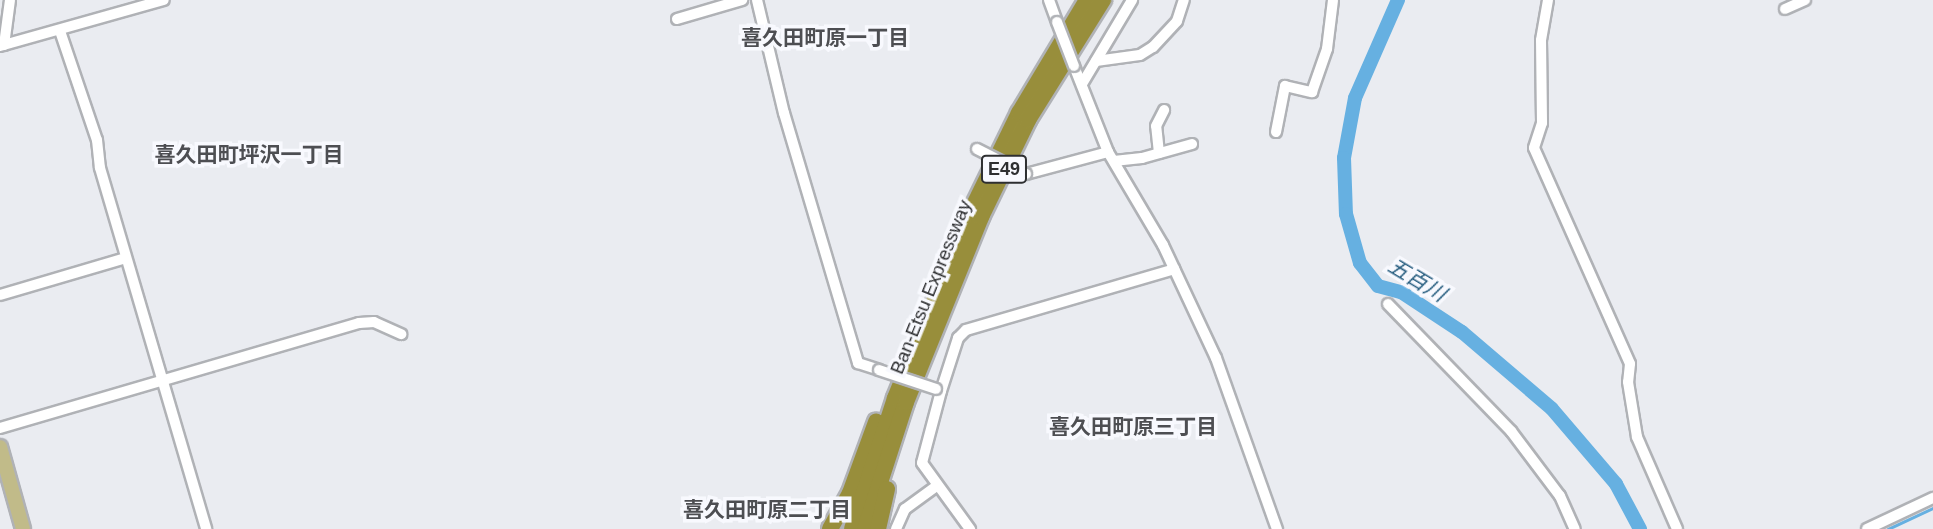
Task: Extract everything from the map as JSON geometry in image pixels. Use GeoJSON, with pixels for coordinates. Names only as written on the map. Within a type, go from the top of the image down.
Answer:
{"type":"FeatureCollection","features":[{"type":"Feature","properties":{"kind":"highway","name":"Ban-Etsu Expressway"},"geometry":{"type":"LineString","coordinates":[[852,529],[895,398],[941,281],[1018,113],[1087,0]]}},
{"type":"Feature","properties":{"kind":"highway","name":"Ban-Etsu Expressway"},"geometry":{"type":"LineString","coordinates":[[865,529],[927,349],[976,228],[1028,120],[1103,0]]}},
{"type":"Feature","properties":{"kind":"highway"},"geometry":{"type":"LineString","coordinates":[[830,529],[850,493],[902,352],[941,281]]}},
{"type":"Feature","properties":{"kind":"highway"},"geometry":{"type":"LineString","coordinates":[[878,529],[927,349]]}},
{"type":"Feature","properties":{"kind":"main road"},"geometry":{"type":"LineString","coordinates":[[0,447],[23,529]]}},
{"type":"Feature","properties":{"kind":"street"},"geometry":{"type":"LineString","coordinates":[[10,0],[2,46],[164,0]]}},
{"type":"Feature","properties":{"kind":"street"},"geometry":{"type":"LineString","coordinates":[[677,19],[742,0]]}},
{"type":"Feature","properties":{"kind":"street"},"geometry":{"type":"LineString","coordinates":[[757,0],[784,113],[858,363],[939,390]]}},
{"type":"Feature","properties":{"kind":"street"},"geometry":{"type":"LineString","coordinates":[[1049,0],[1111,157],[1174,269],[1216,358],[1277,529]]}},
{"type":"Feature","properties":{"kind":"street"},"geometry":{"type":"LineString","coordinates":[[1082,85],[1132,0]]}},
{"type":"Feature","properties":{"kind":"street"},"geometry":{"type":"LineString","coordinates":[[1096,61],[1140,55],[1153,47],[1177,21],[1184,0]]}},
{"type":"Feature","properties":{"kind":"street"},"geometry":{"type":"LineString","coordinates":[[1276,132],[1285,86],[1312,92],[1327,49],[1333,0]]}},
{"type":"Feature","properties":{"kind":"street"},"geometry":{"type":"LineString","coordinates":[[1548,0],[1541,40],[1542,123],[1534,148],[1630,363],[1628,382],[1637,437],[1677,529]]}},
{"type":"Feature","properties":{"kind":"street"},"geometry":{"type":"LineString","coordinates":[[1785,9],[1805,0]]}},
{"type":"Feature","properties":{"kind":"street"},"geometry":{"type":"LineString","coordinates":[[60,31],[97,140],[100,167],[206,529]]}},
{"type":"Feature","properties":{"kind":"street"},"geometry":{"type":"LineString","coordinates":[[1159,153],[1156,126],[1164,110]]}},
{"type":"Feature","properties":{"kind":"street"},"geometry":{"type":"LineString","coordinates":[[975,148],[1026,174],[1111,157],[1159,153],[1192,144]]}},
{"type":"Feature","properties":{"kind":"street"},"geometry":{"type":"LineString","coordinates":[[0,295],[126,258]]}},
{"type":"Feature","properties":{"kind":"street"},"geometry":{"type":"LineString","coordinates":[[970,529],[937,486],[921,456],[939,390],[958,338],[966,330],[1174,269]]}},
{"type":"Feature","properties":{"kind":"street"},"geometry":{"type":"LineString","coordinates":[[1388,304],[1511,430],[1560,495],[1576,529]]}},
{"type":"Feature","properties":{"kind":"street"},"geometry":{"type":"LineString","coordinates":[[0,428],[359,323],[374,322],[401,334]]}},
{"type":"Feature","properties":{"kind":"street"},"geometry":{"type":"LineString","coordinates":[[896,529],[905,509],[937,486]]}},
{"type":"Feature","properties":{"kind":"street"},"geometry":{"type":"LineString","coordinates":[[1867,529],[1933,498]]}},
{"type":"Feature","properties":{"kind":"waterway","name":"五百川"},"geometry":{"type":"LineString","coordinates":[[1398,0],[1355,98],[1344,158],[1346,214],[1360,263],[1378,286],[1401,292],[1462,332],[1552,409],[1616,484],[1640,529]]}},
{"type":"Feature","properties":{"kind":"waterway"},"geometry":{"type":"LineString","coordinates":[[1888,529],[1933,508]]}},
{"type":"Feature","properties":{"kind":"district","name":"喜久田町原一丁目"},"geometry":{"type":"Point","coordinates":[825,38]}},
{"type":"Feature","properties":{"kind":"district","name":"喜久田町坪沢一丁目"},"geometry":{"type":"Point","coordinates":[249,155]}},
{"type":"Feature","properties":{"kind":"district","name":"喜久田町原三丁目"},"geometry":{"type":"Point","coordinates":[1133,427]}},
{"type":"Feature","properties":{"kind":"district","name":"喜久田町原二丁目"},"geometry":{"type":"Point","coordinates":[767,510]}}]}
